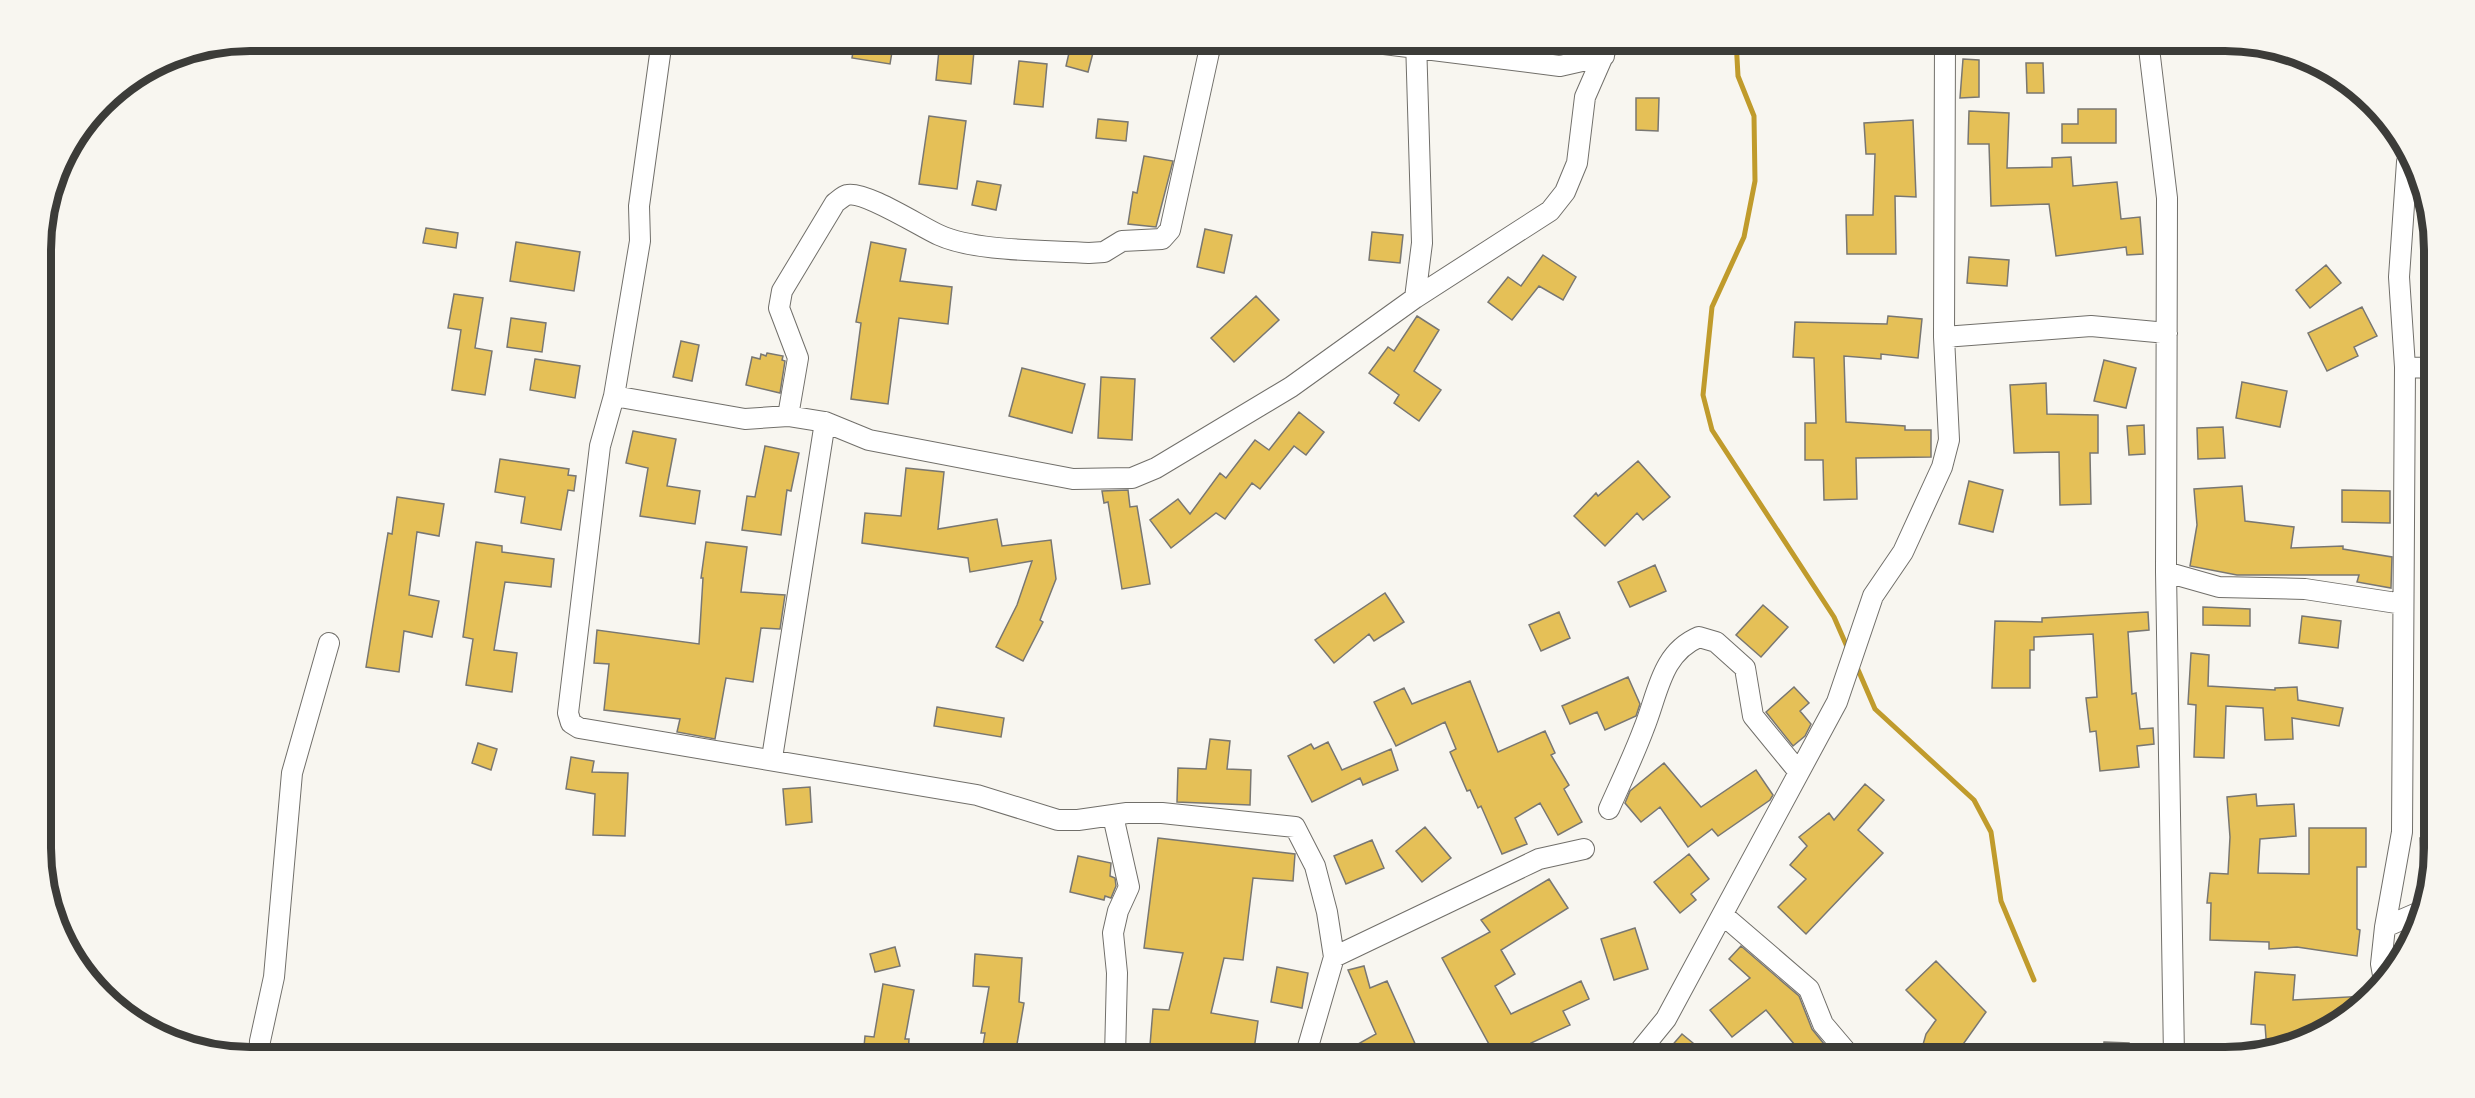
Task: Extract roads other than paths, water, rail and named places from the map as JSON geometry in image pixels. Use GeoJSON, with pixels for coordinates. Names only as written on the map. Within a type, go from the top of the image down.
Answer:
{"type":"FeatureCollection","features":[{"type":"Feature","properties":{"kind":"street"},"geometry":{"type":"LineString","coordinates":[[660,51],[639,206],[640,241],[614,396],[600,446],[568,713],[571,723],[579,728],[772,758],[977,795],[1058,820],[1126,813],[1162,813],[1295,827],[1315,866],[1327,912],[1334,957],[1308,1047]]}},
{"type":"Feature","properties":{"kind":"street"},"geometry":{"type":"LineString","coordinates":[[788,416],[798,358],[779,308],[782,291],[835,203],[846,195],[856,195],[908,217],[937,234],[955,241],[978,244],[1089,253],[1104,252],[1122,241],[1162,240],[1170,230],[1210,51]]}},
{"type":"Feature","properties":{"kind":"street"},"geometry":{"type":"LineString","coordinates":[[1415,298],[1422,243],[1417,51]]}},
{"type":"Feature","properties":{"kind":"street"},"geometry":{"type":"LineString","coordinates":[[1453,51],[1560,66],[1599,51]]}},
{"type":"Feature","properties":{"kind":"street"},"geometry":{"type":"LineString","coordinates":[[614,396],[745,419],[788,416],[825,422],[869,440],[1073,479],[1132,478],[1156,468],[1291,387],[1415,298],[1550,211],[1565,192],[1577,164],[1585,97],[1606,51]]}},
{"type":"Feature","properties":{"kind":"street"},"geometry":{"type":"LineString","coordinates":[[1643,1047],[1666,1019],[1837,702],[1873,596],[1903,552],[1942,467],[1949,440],[1944,337],[1945,51]]}},
{"type":"Feature","properties":{"kind":"street"},"geometry":{"type":"LineString","coordinates":[[2149,51],[2167,198],[2166,572],[2174,1047]]}},
{"type":"Feature","properties":{"kind":"street"},"geometry":{"type":"LineString","coordinates":[[2382,970],[2385,927],[2402,832],[2405,367],[2399,277],[2406,169]]}},
{"type":"Feature","properties":{"kind":"street"},"geometry":{"type":"LineString","coordinates":[[1944,337],[2091,326],[2167,333]]}},
{"type":"Feature","properties":{"kind":"street"},"geometry":{"type":"LineString","coordinates":[[2405,367],[2424,368]]}},
{"type":"Feature","properties":{"kind":"street"},"geometry":{"type":"LineString","coordinates":[[772,758],[825,422]]}},
{"type":"Feature","properties":{"kind":"street"},"geometry":{"type":"LineString","coordinates":[[2166,572],[2219,587],[2305,589],[2403,604]]}},
{"type":"Feature","properties":{"kind":"street"},"geometry":{"type":"LineString","coordinates":[[1609,809],[1644,728],[1655,689],[1666,667],[1685,642],[1699,637],[1716,642],[1745,668],[1753,716],[1798,771]]}},
{"type":"Feature","properties":{"kind":"street"},"geometry":{"type":"LineString","coordinates":[[260,1047],[274,977],[292,773],[312,710],[329,643]]}},
{"type":"Feature","properties":{"kind":"street"},"geometry":{"type":"LineString","coordinates":[[1113,816],[1129,887],[1118,911],[1113,933],[1117,973],[1115,1047]]}},
{"type":"Feature","properties":{"kind":"street"},"geometry":{"type":"LineString","coordinates":[[1334,957],[1539,858],[1584,849]]}},
{"type":"Feature","properties":{"kind":"street"},"geometry":{"type":"LineString","coordinates":[[1723,915],[1809,989],[1823,1024],[1843,1047]]}},
{"type":"Feature","properties":{"kind":"street"},"geometry":{"type":"LineString","coordinates":[[2385,927],[2412,915]]}},
{"type":"Feature","properties":{"kind":"waterway"},"geometry":{"type":"LineString","coordinates":[[1737,51],[1738,76],[1754,116],[1755,181],[1744,237],[1712,307],[1703,395],[1712,430],[1834,617],[1848,649]]}},
{"type":"Feature","properties":{"kind":"waterway"},"geometry":{"type":"LineString","coordinates":[[1856,665],[1875,709],[1974,800],[1991,832],[2001,901],[2034,980]]}}]}
